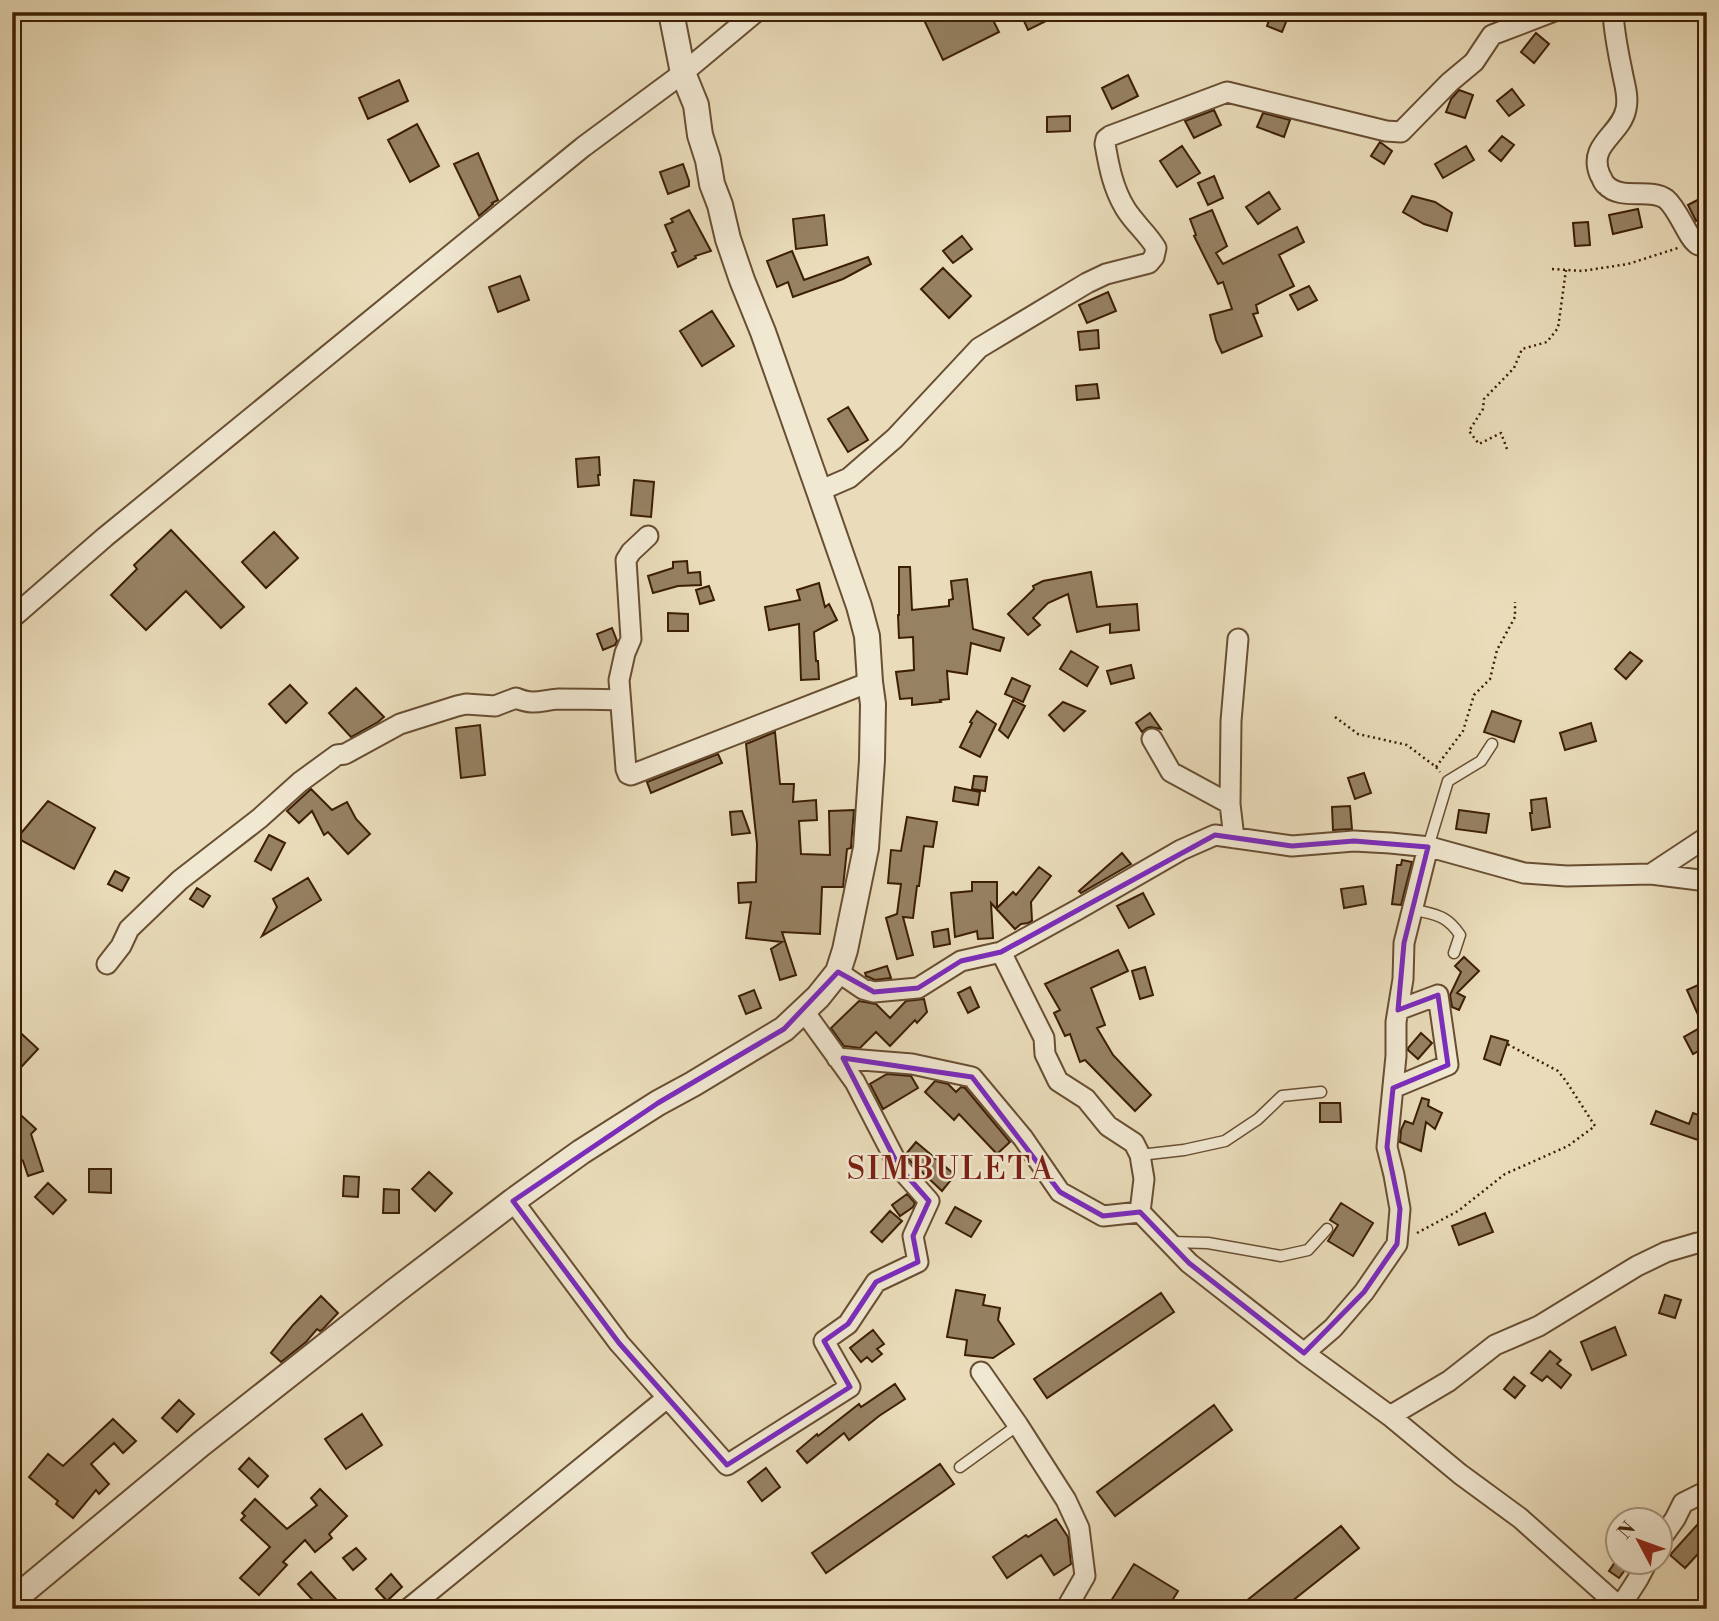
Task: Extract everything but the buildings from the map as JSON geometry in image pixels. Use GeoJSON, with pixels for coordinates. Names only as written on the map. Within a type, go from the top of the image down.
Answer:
{"type":"FeatureCollection","features":[{"type":"Feature","properties":{"kind":"street"},"geometry":{"type":"LineString","coordinates":[[12,1601],[201,1444],[513,1201],[581,1152],[658,1102],[784,1029],[818,997],[838,972],[866,848],[873,704],[867,636],[819,491],[731,249],[712,184],[697,122],[696,105],[683,73],[671,12]]}},
{"type":"Feature","properties":{"kind":"street"},"geometry":{"type":"LineString","coordinates":[[12,618],[104,537],[583,147],[683,73],[756,12]]}},
{"type":"Feature","properties":{"kind":"street"},"geometry":{"type":"LineString","coordinates":[[819,491],[849,478],[895,438],[979,348],[1097,278],[1149,262],[1154,257],[1156,248],[1153,242],[1125,207],[1112,181],[1105,144],[1110,136],[1227,92],[1386,131],[1401,132],[1450,82],[1474,62],[1492,35],[1552,12]]}},
{"type":"Feature","properties":{"kind":"street"},"geometry":{"type":"LineString","coordinates":[[1613,12],[1627,107],[1623,120],[1609,135],[1597,155],[1597,167],[1605,184],[1616,191],[1660,195],[1672,205],[1701,245]]}},
{"type":"Feature","properties":{"kind":"street"},"geometry":{"type":"LineString","coordinates":[[648,536],[626,560],[631,639],[620,671],[620,700],[628,774],[870,682]]}},
{"type":"Feature","properties":{"kind":"street"},"geometry":{"type":"LineString","coordinates":[[1234,838],[1230,804],[1231,720],[1238,639]]}},
{"type":"Feature","properties":{"kind":"street"},"geometry":{"type":"LineString","coordinates":[[107,964],[121,946],[129,929],[180,880],[337,755],[345,754],[400,723],[457,706],[495,706],[516,698],[535,704],[555,699],[620,700]]}},
{"type":"Feature","properties":{"kind":"street"},"geometry":{"type":"LineString","coordinates":[[1152,739],[1171,772],[1230,804]]}},
{"type":"Feature","properties":{"kind":"street"},"geometry":{"type":"LineString","coordinates":[[838,972],[863,989],[874,992],[918,988],[961,961],[1001,952],[1181,850],[1215,835],[1292,846],[1354,841],[1428,847],[1524,873],[1567,876],[1651,874],[1707,881]]}},
{"type":"Feature","properties":{"kind":"street"},"geometry":{"type":"LineString","coordinates":[[1651,874],[1707,837]]}},
{"type":"Feature","properties":{"kind":"street"},"geometry":{"type":"LineString","coordinates":[[1304,1353],[1333,1328],[1364,1292],[1397,1244],[1400,1209],[1387,1147],[1404,943],[1428,847]]}},
{"type":"Feature","properties":{"kind":"street"},"geometry":{"type":"LineString","coordinates":[[1001,952],[1044,1038],[1045,1054],[1058,1080],[1086,1098],[1108,1126],[1134,1143],[1140,1155],[1144,1179],[1140,1212],[1189,1263],[1520,1518],[1621,1608],[1640,1576]]}},
{"type":"Feature","properties":{"kind":"street"},"geometry":{"type":"LineString","coordinates":[[1393,1088],[1448,1065],[1438,995],[1398,1010]]}},
{"type":"Feature","properties":{"kind":"street"},"geometry":{"type":"LineString","coordinates":[[513,1201],[619,1343],[727,1465],[850,1387],[824,1341],[848,1324],[876,1282],[918,1262],[913,1236],[929,1201],[899,1167],[855,1082],[803,1010]]}},
{"type":"Feature","properties":{"kind":"street"},"geometry":{"type":"LineString","coordinates":[[837,1058],[912,1065],[972,1077],[1023,1138],[1060,1192],[1103,1216],[1140,1212]]}},
{"type":"Feature","properties":{"kind":"street"},"geometry":{"type":"LineString","coordinates":[[1390,1416],[1449,1381],[1495,1345],[1539,1326],[1637,1266],[1666,1252],[1697,1243],[1707,1243]]}},
{"type":"Feature","properties":{"kind":"street"},"geometry":{"type":"LineString","coordinates":[[981,1372],[1066,1500],[1079,1528],[1084,1576],[1073,1607]]}},
{"type":"Feature","properties":{"kind":"street"},"geometry":{"type":"LineString","coordinates":[[408,1609],[667,1398]]}},
{"type":"Feature","properties":{"kind":"street"},"geometry":{"type":"LineString","coordinates":[[1674,1520],[1683,1503],[1707,1491]]}},
{"type":"Feature","properties":{"kind":"lane"},"geometry":{"type":"LineString","coordinates":[[1428,847],[1448,781],[1481,761],[1492,744]]}},
{"type":"Feature","properties":{"kind":"lane"},"geometry":{"type":"LineString","coordinates":[[1412,909],[1443,917],[1452,924],[1460,935],[1454,953]]}},
{"type":"Feature","properties":{"kind":"lane"},"geometry":{"type":"LineString","coordinates":[[1140,1155],[1184,1150],[1225,1141],[1258,1119],[1282,1096],[1321,1093]]}},
{"type":"Feature","properties":{"kind":"lane"},"geometry":{"type":"LineString","coordinates":[[1167,1241],[1208,1243],[1281,1256],[1308,1250],[1326,1229]]}},
{"type":"Feature","properties":{"kind":"lane"},"geometry":{"type":"LineString","coordinates":[[960,1467],[1018,1425]]}},
{"type":"Feature","properties":{"kind":"path"},"geometry":{"type":"LineString","coordinates":[[1552,270],[1581,271],[1628,264],[1701,245]]}},
{"type":"Feature","properties":{"kind":"path"},"geometry":{"type":"LineString","coordinates":[[1507,449],[1501,433],[1479,444],[1469,432],[1483,409],[1484,399],[1514,368],[1522,349],[1547,342],[1558,328],[1566,270]]}},
{"type":"Feature","properties":{"kind":"path"},"geometry":{"type":"LineString","coordinates":[[1436,767],[1463,731],[1474,695],[1490,679],[1497,650],[1515,617],[1515,602]]}},
{"type":"Feature","properties":{"kind":"path"},"geometry":{"type":"LineString","coordinates":[[1335,717],[1357,734],[1407,746],[1436,767],[1448,781]]}},
{"type":"Feature","properties":{"kind":"path"},"geometry":{"type":"LineString","coordinates":[[1397,1244],[1458,1211],[1505,1174],[1568,1146],[1595,1126],[1558,1071],[1507,1044]]}},
{"type":"Feature","properties":{"kind":"highlighted area"},"geometry":{"type":"Polygon","coordinates":[[[1215,835],[1292,846],[1354,841],[1428,847],[1404,943],[1398,1010],[1438,995],[1448,1065],[1393,1088],[1387,1147],[1400,1209],[1397,1244],[1364,1292],[1304,1353],[1189,1263],[1140,1212],[1103,1216],[1060,1192],[972,1077],[843,1058],[899,1167],[929,1201],[913,1236],[918,1262],[876,1282],[848,1324],[824,1341],[850,1387],[727,1465],[619,1343],[513,1201],[658,1103],[784,1029],[838,972],[874,992],[918,988],[961,961],[1001,952],[1215,835]]]}},
{"type":"Feature","properties":{"kind":"district","name":"SIMBULETA"},"geometry":{"type":"Point","coordinates":[951,1169]}}]}
